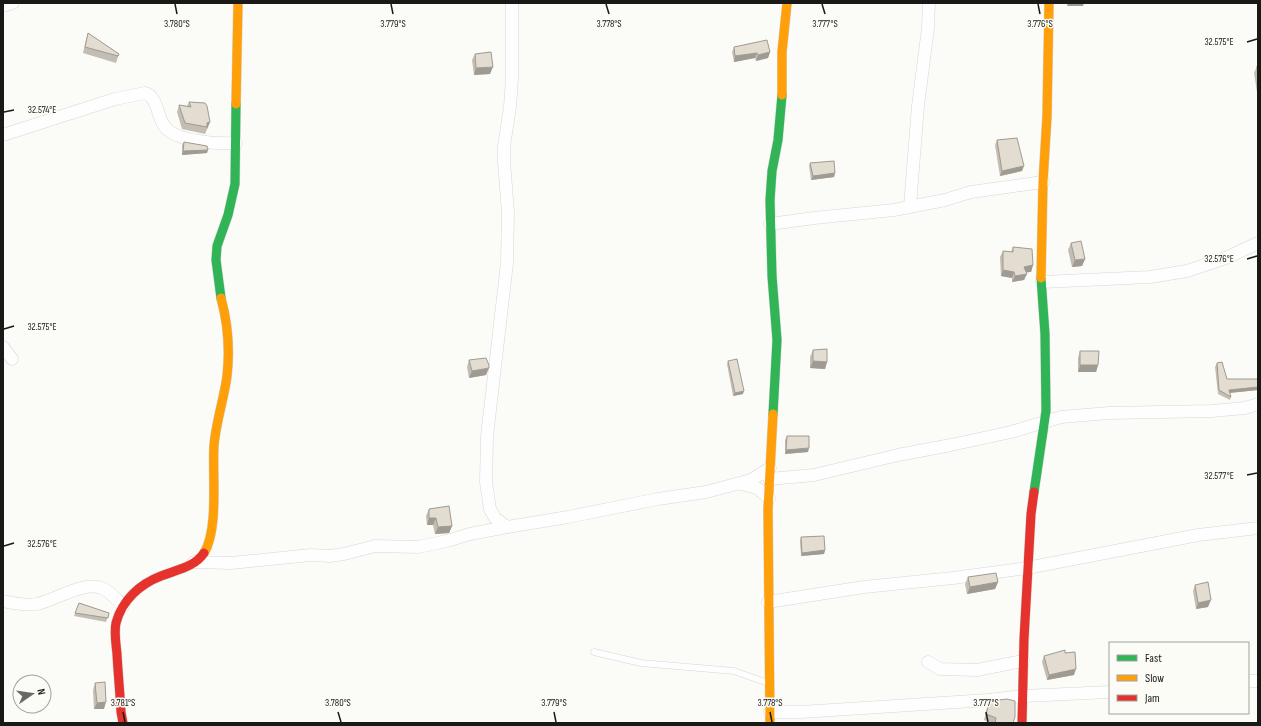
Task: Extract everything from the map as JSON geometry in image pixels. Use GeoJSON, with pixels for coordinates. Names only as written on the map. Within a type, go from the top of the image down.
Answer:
{"type":"FeatureCollection","features":[{"type":"Feature","properties":{"kind":"street"},"geometry":{"type":"LineString","coordinates":[[3,6],[12,3]]}},
{"type":"Feature","properties":{"kind":"street"},"geometry":{"type":"LineString","coordinates":[[123,723],[116,643],[116,624],[123,606],[137,589],[155,578],[172,573],[201,557],[206,552],[212,531],[214,444],[227,377],[229,345],[216,260],[217,246],[228,215],[235,184],[238,3]]}},
{"type":"Feature","properties":{"kind":"street"},"geometry":{"type":"LineString","coordinates":[[507,527],[495,518],[490,509],[486,482],[488,430],[507,263],[508,212],[504,146],[510,107],[512,78],[512,3]]}},
{"type":"Feature","properties":{"kind":"street"},"geometry":{"type":"LineString","coordinates":[[787,3],[782,52],[782,97],[778,140],[772,171],[770,224],[777,340],[769,498],[768,602],[770,718],[801,712],[988,700],[1023,696],[1109,692]]}},
{"type":"Feature","properties":{"kind":"street"},"geometry":{"type":"LineString","coordinates":[[910,206],[918,106],[928,28],[929,3]]}},
{"type":"Feature","properties":{"kind":"street"},"geometry":{"type":"LineString","coordinates":[[1022,723],[1027,568],[1033,500],[1045,422],[1046,361],[1042,282],[1043,182],[1047,116],[1049,3]]}},
{"type":"Feature","properties":{"kind":"street"},"geometry":{"type":"LineString","coordinates":[[3,135],[115,99],[145,93],[150,94],[154,100],[160,120],[164,126],[175,135],[215,144],[236,143]]}},
{"type":"Feature","properties":{"kind":"street"},"geometry":{"type":"LineString","coordinates":[[770,224],[894,210],[945,200],[971,192],[1043,182]]}},
{"type":"Feature","properties":{"kind":"street"},"geometry":{"type":"LineString","coordinates":[[1042,282],[1150,277],[1187,271],[1226,258],[1258,243]]}},
{"type":"Feature","properties":{"kind":"street"},"geometry":{"type":"LineString","coordinates":[[3,347],[12,358]]}},
{"type":"Feature","properties":{"kind":"street"},"geometry":{"type":"LineString","coordinates":[[194,562],[231,563],[311,555],[330,556],[375,546],[418,547],[447,541],[470,534],[568,517],[658,499],[706,492],[740,484],[770,473],[814,475],[898,455],[951,446],[1004,434],[1061,417],[1079,415],[1212,411],[1245,408],[1258,404]]}},
{"type":"Feature","properties":{"kind":"street"},"geometry":{"type":"LineString","coordinates":[[740,484],[757,488],[769,498]]}},
{"type":"Feature","properties":{"kind":"street"},"geometry":{"type":"LineString","coordinates":[[768,602],[864,587],[953,578],[1027,568],[1198,535],[1258,528]]}},
{"type":"Feature","properties":{"kind":"street"},"geometry":{"type":"LineString","coordinates":[[3,601],[35,605],[90,586],[102,588],[123,606]]}},
{"type":"Feature","properties":{"kind":"street"},"geometry":{"type":"LineString","coordinates":[[928,662],[940,668],[977,670],[1024,661]]}},
{"type":"Feature","properties":{"kind":"lane"},"geometry":{"type":"LineString","coordinates":[[594,652],[641,663],[734,671],[770,683]]}},
{"type":"Feature","properties":{"kind":"building"},"geometry":{"type":"Polygon","coordinates":[[[88,33],[119,54],[118,56],[85,47],[88,33]]]}},
{"type":"Feature","properties":{"kind":"building"},"geometry":{"type":"Polygon","coordinates":[[[767,40],[770,52],[758,55],[757,53],[735,56],[734,47],[767,40]]]}},
{"type":"Feature","properties":{"kind":"building"},"geometry":{"type":"Polygon","coordinates":[[[491,52],[493,67],[476,68],[475,54],[491,52]]]}},
{"type":"Feature","properties":{"kind":"building"},"geometry":{"type":"Polygon","coordinates":[[[189,102],[205,103],[210,122],[207,123],[207,127],[185,123],[179,105],[191,107],[189,102]]]}},
{"type":"Feature","properties":{"kind":"building"},"geometry":{"type":"Polygon","coordinates":[[[1017,138],[1024,166],[1002,171],[997,140],[1017,138]]]}},
{"type":"Feature","properties":{"kind":"building"},"geometry":{"type":"Polygon","coordinates":[[[184,142],[207,146],[208,150],[183,151],[184,142]]]}},
{"type":"Feature","properties":{"kind":"building"},"geometry":{"type":"Polygon","coordinates":[[[834,161],[835,173],[813,176],[810,163],[834,161]]]}},
{"type":"Feature","properties":{"kind":"building"},"geometry":{"type":"Polygon","coordinates":[[[1081,241],[1085,259],[1075,260],[1071,243],[1081,241]]]}},
{"type":"Feature","properties":{"kind":"building"},"geometry":{"type":"Polygon","coordinates":[[[1013,247],[1032,249],[1033,265],[1024,267],[1027,274],[1015,276],[1014,272],[1003,270],[1003,251],[1013,252],[1013,247]]]}},
{"type":"Feature","properties":{"kind":"building"},"geometry":{"type":"Polygon","coordinates":[[[827,349],[827,362],[813,361],[813,350],[827,349]]]}},
{"type":"Feature","properties":{"kind":"building"},"geometry":{"type":"Polygon","coordinates":[[[1080,351],[1099,351],[1098,365],[1080,365],[1080,351]]]}},
{"type":"Feature","properties":{"kind":"building"},"geometry":{"type":"Polygon","coordinates":[[[486,358],[489,368],[472,371],[469,360],[486,358]]]}},
{"type":"Feature","properties":{"kind":"building"},"geometry":{"type":"Polygon","coordinates":[[[737,359],[744,391],[735,393],[728,361],[737,359]]]}},
{"type":"Feature","properties":{"kind":"building"},"geometry":{"type":"Polygon","coordinates":[[[1222,362],[1227,379],[1258,379],[1258,387],[1229,390],[1231,397],[1219,390],[1217,363],[1222,362]]]}},
{"type":"Feature","properties":{"kind":"building"},"geometry":{"type":"Polygon","coordinates":[[[787,436],[809,436],[809,448],[786,450],[787,436]]]}},
{"type":"Feature","properties":{"kind":"building"},"geometry":{"type":"Polygon","coordinates":[[[449,506],[452,526],[438,527],[436,518],[429,518],[429,509],[449,506]]]}},
{"type":"Feature","properties":{"kind":"building"},"geometry":{"type":"Polygon","coordinates":[[[824,536],[825,550],[802,553],[801,537],[824,536]]]}},
{"type":"Feature","properties":{"kind":"building"},"geometry":{"type":"Polygon","coordinates":[[[996,573],[998,582],[970,587],[968,577],[996,573]]]}},
{"type":"Feature","properties":{"kind":"building"},"geometry":{"type":"Polygon","coordinates":[[[1208,582],[1211,600],[1198,603],[1195,585],[1208,582]]]}},
{"type":"Feature","properties":{"kind":"building"},"geometry":{"type":"Polygon","coordinates":[[[79,603],[109,613],[108,618],[75,613],[79,603]]]}},
{"type":"Feature","properties":{"kind":"building"},"geometry":{"type":"Polygon","coordinates":[[[1065,650],[1065,653],[1075,652],[1076,669],[1049,675],[1044,656],[1065,650]]]}},
{"type":"Feature","properties":{"kind":"building"},"geometry":{"type":"Polygon","coordinates":[[[105,682],[106,702],[97,703],[95,683],[105,682]]]}},
{"type":"Feature","properties":{"kind":"building"},"geometry":{"type":"Polygon","coordinates":[[[1007,699],[1015,701],[1015,717],[1013,723],[995,723],[996,718],[986,714],[990,701],[1007,699]]]}},
{"type":"Feature","properties":{"kind":"traffic: fast"},"geometry":{"type":"LineString","coordinates":[[773,414],[777,340],[772,276],[770,200],[772,171],[778,140],[782,95]]}},
{"type":"Feature","properties":{"kind":"traffic: fast"},"geometry":{"type":"LineString","coordinates":[[221,298],[216,260],[217,246],[228,215],[235,184],[236,104]]}},
{"type":"Feature","properties":{"kind":"traffic: fast"},"geometry":{"type":"LineString","coordinates":[[1034,492],[1046,411],[1045,334],[1041,278]]}},
{"type":"Feature","properties":{"kind":"traffic: slow"},"geometry":{"type":"LineString","coordinates":[[236,104],[238,3]]}},
{"type":"Feature","properties":{"kind":"traffic: slow"},"geometry":{"type":"LineString","coordinates":[[782,95],[782,52],[787,3]]}},
{"type":"Feature","properties":{"kind":"traffic: slow"},"geometry":{"type":"LineString","coordinates":[[1041,278],[1043,182],[1047,116],[1049,3]]}},
{"type":"Feature","properties":{"kind":"traffic: slow"},"geometry":{"type":"LineString","coordinates":[[204,553],[209,543],[212,530],[214,501],[214,445],[216,428],[226,385],[228,366],[228,337],[221,298]]}},
{"type":"Feature","properties":{"kind":"traffic: slow"},"geometry":{"type":"LineString","coordinates":[[770,723],[768,509],[773,414]]}},
{"type":"Feature","properties":{"kind":"traffic: jam"},"geometry":{"type":"LineString","coordinates":[[1022,723],[1024,639],[1031,514],[1034,492]]}},
{"type":"Feature","properties":{"kind":"traffic: jam"},"geometry":{"type":"LineString","coordinates":[[123,723],[115,634],[115,627],[119,615],[127,600],[139,588],[153,579],[185,568],[196,562],[204,553]]}}]}
